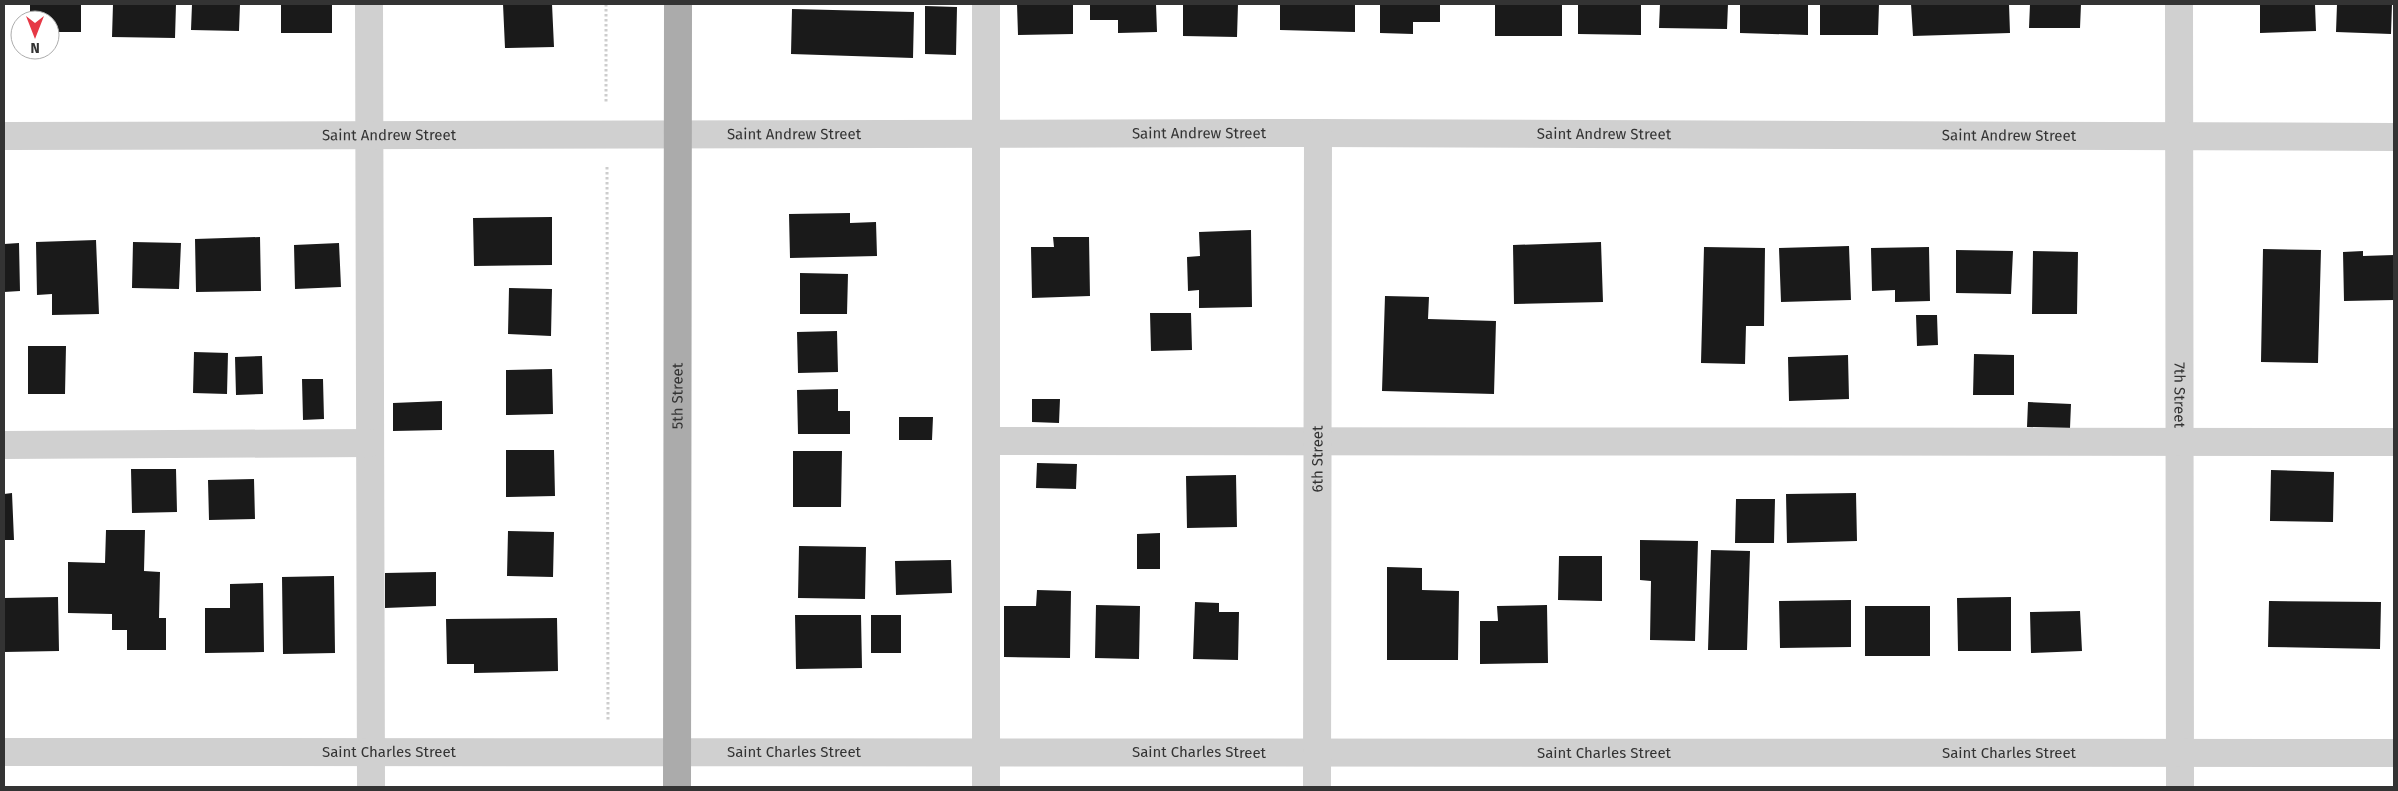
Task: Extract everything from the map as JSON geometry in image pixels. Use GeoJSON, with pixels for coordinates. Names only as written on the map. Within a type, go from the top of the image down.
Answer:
{"type":"FeatureCollection","features":[{"type":"Feature","properties":{"kind":"main road","name":"5th Street"},"geometry":{"type":"LineString","coordinates":[[677,787],[678,4]]}},
{"type":"Feature","properties":{"kind":"street"},"geometry":{"type":"LineString","coordinates":[[369,4],[371,787]]}},
{"type":"Feature","properties":{"kind":"street"},"geometry":{"type":"LineString","coordinates":[[986,4],[986,787]]}},
{"type":"Feature","properties":{"kind":"street","name":"7th Street"},"geometry":{"type":"LineString","coordinates":[[2179,4],[2180,787]]}},
{"type":"Feature","properties":{"kind":"street","name":"Saint Andrew Street"},"geometry":{"type":"LineString","coordinates":[[4,136],[606,133],[1318,133],[2394,137]]}},
{"type":"Feature","properties":{"kind":"street","name":"6th Street"},"geometry":{"type":"LineString","coordinates":[[1317,787],[1318,133]]}},
{"type":"Feature","properties":{"kind":"street"},"geometry":{"type":"LineString","coordinates":[[987,441],[2394,442]]}},
{"type":"Feature","properties":{"kind":"street"},"geometry":{"type":"LineString","coordinates":[[4,445],[370,443]]}},
{"type":"Feature","properties":{"kind":"street","name":"Saint Charles Street"},"geometry":{"type":"LineString","coordinates":[[4,752],[2394,753]]}},
{"type":"Feature","properties":{"kind":"path"},"geometry":{"type":"LineString","coordinates":[[606,4],[608,751]]}},
{"type":"Feature","properties":{"kind":"building"},"geometry":{"type":"Polygon","coordinates":[[[30,4],[81,4],[81,32],[60,32],[60,10],[30,10],[30,4]]]}},
{"type":"Feature","properties":{"kind":"building"},"geometry":{"type":"Polygon","coordinates":[[[113,4],[176,4],[175,38],[112,37],[113,4]]]}},
{"type":"Feature","properties":{"kind":"building"},"geometry":{"type":"Polygon","coordinates":[[[192,4],[240,4],[239,31],[191,30],[192,4]]]}},
{"type":"Feature","properties":{"kind":"building"},"geometry":{"type":"Polygon","coordinates":[[[281,4],[332,4],[332,33],[281,33],[281,4]]]}},
{"type":"Feature","properties":{"kind":"building"},"geometry":{"type":"Polygon","coordinates":[[[503,4],[552,4],[554,47],[505,48],[503,4]]]}},
{"type":"Feature","properties":{"kind":"building"},"geometry":{"type":"Polygon","coordinates":[[[1017,4],[1073,4],[1073,34],[1018,35],[1017,4]]]}},
{"type":"Feature","properties":{"kind":"building"},"geometry":{"type":"Polygon","coordinates":[[[1090,4],[1156,4],[1157,32],[1118,33],[1118,20],[1090,20],[1090,4]]]}},
{"type":"Feature","properties":{"kind":"building"},"geometry":{"type":"Polygon","coordinates":[[[1183,4],[1238,4],[1237,37],[1183,36],[1183,4]]]}},
{"type":"Feature","properties":{"kind":"building"},"geometry":{"type":"Polygon","coordinates":[[[1280,4],[1355,4],[1355,32],[1280,30],[1280,4]]]}},
{"type":"Feature","properties":{"kind":"building"},"geometry":{"type":"Polygon","coordinates":[[[1380,4],[1440,4],[1440,22],[1413,22],[1413,34],[1380,33],[1380,4]]]}},
{"type":"Feature","properties":{"kind":"building"},"geometry":{"type":"Polygon","coordinates":[[[1495,4],[1562,4],[1562,36],[1495,36],[1495,4]]]}},
{"type":"Feature","properties":{"kind":"building"},"geometry":{"type":"Polygon","coordinates":[[[1578,4],[1641,4],[1641,35],[1578,34],[1578,4]]]}},
{"type":"Feature","properties":{"kind":"building"},"geometry":{"type":"Polygon","coordinates":[[[1660,4],[1728,4],[1727,29],[1659,28],[1660,4]]]}},
{"type":"Feature","properties":{"kind":"building"},"geometry":{"type":"Polygon","coordinates":[[[1740,4],[1808,4],[1808,35],[1740,33],[1740,4]]]}},
{"type":"Feature","properties":{"kind":"building"},"geometry":{"type":"Polygon","coordinates":[[[1820,4],[1879,4],[1878,35],[1820,35],[1820,4]]]}},
{"type":"Feature","properties":{"kind":"building"},"geometry":{"type":"Polygon","coordinates":[[[1911,4],[2009,4],[2010,33],[1913,36],[1911,4]]]}},
{"type":"Feature","properties":{"kind":"building"},"geometry":{"type":"Polygon","coordinates":[[[2030,4],[2081,4],[2080,28],[2029,28],[2030,4]]]}},
{"type":"Feature","properties":{"kind":"building"},"geometry":{"type":"Polygon","coordinates":[[[2260,4],[2315,4],[2316,31],[2260,33],[2260,4]]]}},
{"type":"Feature","properties":{"kind":"building"},"geometry":{"type":"Polygon","coordinates":[[[2337,4],[2392,4],[2391,34],[2336,32],[2337,4]]]}},
{"type":"Feature","properties":{"kind":"building"},"geometry":{"type":"Polygon","coordinates":[[[925,6],[957,7],[956,55],[925,54],[925,6]]]}},
{"type":"Feature","properties":{"kind":"building"},"geometry":{"type":"Polygon","coordinates":[[[792,9],[914,12],[913,58],[791,54],[792,9]]]}},
{"type":"Feature","properties":{"kind":"building"},"geometry":{"type":"Polygon","coordinates":[[[850,213],[850,223],[876,222],[877,256],[790,258],[789,214],[850,213]]]}},
{"type":"Feature","properties":{"kind":"building"},"geometry":{"type":"Polygon","coordinates":[[[552,217],[552,265],[474,266],[473,218],[552,217]]]}},
{"type":"Feature","properties":{"kind":"building"},"geometry":{"type":"Polygon","coordinates":[[[1251,230],[1252,307],[1199,308],[1199,290],[1188,291],[1187,257],[1200,256],[1199,232],[1251,230]]]}},
{"type":"Feature","properties":{"kind":"building"},"geometry":{"type":"Polygon","coordinates":[[[260,237],[261,291],[196,292],[195,239],[260,237]]]}},
{"type":"Feature","properties":{"kind":"building"},"geometry":{"type":"Polygon","coordinates":[[[1053,237],[1089,237],[1090,296],[1032,298],[1031,247],[1054,247],[1053,237]]]}},
{"type":"Feature","properties":{"kind":"building"},"geometry":{"type":"Polygon","coordinates":[[[96,240],[99,314],[52,315],[52,294],[37,295],[36,242],[96,240]]]}},
{"type":"Feature","properties":{"kind":"building"},"geometry":{"type":"Polygon","coordinates":[[[133,242],[181,243],[179,289],[132,288],[133,242]]]}},
{"type":"Feature","properties":{"kind":"building"},"geometry":{"type":"Polygon","coordinates":[[[1601,242],[1603,302],[1514,304],[1513,245],[1601,242]]]}},
{"type":"Feature","properties":{"kind":"building"},"geometry":{"type":"Polygon","coordinates":[[[19,243],[20,291],[4,292],[4,244],[19,243]]]}},
{"type":"Feature","properties":{"kind":"building"},"geometry":{"type":"Polygon","coordinates":[[[339,243],[341,287],[295,289],[294,245],[339,243]]]}},
{"type":"Feature","properties":{"kind":"building"},"geometry":{"type":"Polygon","coordinates":[[[1849,246],[1851,300],[1781,302],[1779,248],[1849,246]]]}},
{"type":"Feature","properties":{"kind":"building"},"geometry":{"type":"Polygon","coordinates":[[[1704,247],[1765,248],[1764,326],[1746,326],[1745,364],[1701,363],[1704,247]]]}},
{"type":"Feature","properties":{"kind":"building"},"geometry":{"type":"Polygon","coordinates":[[[1929,247],[1930,301],[1895,302],[1895,290],[1872,291],[1871,248],[1929,247]]]}},
{"type":"Feature","properties":{"kind":"building"},"geometry":{"type":"Polygon","coordinates":[[[2263,249],[2321,250],[2318,363],[2261,362],[2263,249]]]}},
{"type":"Feature","properties":{"kind":"building"},"geometry":{"type":"Polygon","coordinates":[[[1956,250],[2013,251],[2011,294],[1956,293],[1956,250]]]}},
{"type":"Feature","properties":{"kind":"building"},"geometry":{"type":"Polygon","coordinates":[[[2033,251],[2078,252],[2077,314],[2032,314],[2033,251]]]}},
{"type":"Feature","properties":{"kind":"building"},"geometry":{"type":"Polygon","coordinates":[[[2363,251],[2363,256],[2394,255],[2394,300],[2344,301],[2343,252],[2363,251]]]}},
{"type":"Feature","properties":{"kind":"building"},"geometry":{"type":"Polygon","coordinates":[[[800,273],[848,274],[847,314],[800,314],[800,273]]]}},
{"type":"Feature","properties":{"kind":"building"},"geometry":{"type":"Polygon","coordinates":[[[509,288],[552,289],[551,336],[508,334],[509,288]]]}},
{"type":"Feature","properties":{"kind":"building"},"geometry":{"type":"Polygon","coordinates":[[[1385,296],[1429,297],[1428,319],[1496,321],[1494,394],[1382,391],[1385,296]]]}},
{"type":"Feature","properties":{"kind":"building"},"geometry":{"type":"Polygon","coordinates":[[[1150,313],[1191,313],[1192,350],[1151,351],[1150,313]]]}},
{"type":"Feature","properties":{"kind":"building"},"geometry":{"type":"Polygon","coordinates":[[[1916,315],[1937,315],[1938,345],[1917,346],[1916,315]]]}},
{"type":"Feature","properties":{"kind":"building"},"geometry":{"type":"Polygon","coordinates":[[[837,331],[838,372],[798,373],[797,332],[837,331]]]}},
{"type":"Feature","properties":{"kind":"building"},"geometry":{"type":"Polygon","coordinates":[[[28,346],[66,346],[65,394],[28,394],[28,346]]]}},
{"type":"Feature","properties":{"kind":"building"},"geometry":{"type":"Polygon","coordinates":[[[194,352],[228,353],[227,394],[193,393],[194,352]]]}},
{"type":"Feature","properties":{"kind":"building"},"geometry":{"type":"Polygon","coordinates":[[[1974,354],[2014,355],[2014,395],[1973,395],[1974,354]]]}},
{"type":"Feature","properties":{"kind":"building"},"geometry":{"type":"Polygon","coordinates":[[[1848,355],[1849,399],[1789,401],[1788,357],[1848,355]]]}},
{"type":"Feature","properties":{"kind":"building"},"geometry":{"type":"Polygon","coordinates":[[[262,356],[263,394],[236,395],[235,357],[262,356]]]}},
{"type":"Feature","properties":{"kind":"building"},"geometry":{"type":"Polygon","coordinates":[[[552,369],[553,414],[506,415],[506,370],[552,369]]]}},
{"type":"Feature","properties":{"kind":"building"},"geometry":{"type":"Polygon","coordinates":[[[302,379],[323,379],[324,419],[303,420],[302,379]]]}},
{"type":"Feature","properties":{"kind":"building"},"geometry":{"type":"Polygon","coordinates":[[[838,389],[838,411],[850,411],[850,434],[798,434],[797,390],[838,389]]]}},
{"type":"Feature","properties":{"kind":"building"},"geometry":{"type":"Polygon","coordinates":[[[1032,399],[1060,399],[1059,423],[1032,422],[1032,399]]]}},
{"type":"Feature","properties":{"kind":"building"},"geometry":{"type":"Polygon","coordinates":[[[442,401],[442,430],[393,431],[393,403],[442,401]]]}},
{"type":"Feature","properties":{"kind":"building"},"geometry":{"type":"Polygon","coordinates":[[[2028,402],[2071,404],[2070,428],[2027,427],[2028,402]]]}},
{"type":"Feature","properties":{"kind":"building"},"geometry":{"type":"Polygon","coordinates":[[[899,417],[933,417],[932,440],[899,440],[899,417]]]}},
{"type":"Feature","properties":{"kind":"building"},"geometry":{"type":"Polygon","coordinates":[[[506,450],[554,450],[555,496],[506,497],[506,450]]]}},
{"type":"Feature","properties":{"kind":"building"},"geometry":{"type":"Polygon","coordinates":[[[793,451],[842,451],[841,507],[793,507],[793,451]]]}},
{"type":"Feature","properties":{"kind":"building"},"geometry":{"type":"Polygon","coordinates":[[[1037,463],[1077,464],[1076,489],[1036,488],[1037,463]]]}},
{"type":"Feature","properties":{"kind":"building"},"geometry":{"type":"Polygon","coordinates":[[[131,469],[176,469],[177,512],[132,513],[131,469]]]}},
{"type":"Feature","properties":{"kind":"building"},"geometry":{"type":"Polygon","coordinates":[[[2271,470],[2334,472],[2333,522],[2270,521],[2271,470]]]}},
{"type":"Feature","properties":{"kind":"building"},"geometry":{"type":"Polygon","coordinates":[[[1236,475],[1237,527],[1187,528],[1186,476],[1236,475]]]}},
{"type":"Feature","properties":{"kind":"building"},"geometry":{"type":"Polygon","coordinates":[[[254,479],[255,519],[209,520],[208,480],[254,479]]]}},
{"type":"Feature","properties":{"kind":"building"},"geometry":{"type":"Polygon","coordinates":[[[12,493],[14,540],[4,540],[4,494],[12,493]]]}},
{"type":"Feature","properties":{"kind":"building"},"geometry":{"type":"Polygon","coordinates":[[[1856,493],[1857,541],[1787,543],[1786,494],[1856,493]]]}},
{"type":"Feature","properties":{"kind":"building"},"geometry":{"type":"Polygon","coordinates":[[[1736,499],[1775,499],[1774,543],[1735,543],[1736,499]]]}},
{"type":"Feature","properties":{"kind":"building"},"geometry":{"type":"Polygon","coordinates":[[[106,530],[145,530],[144,571],[160,572],[159,618],[166,618],[166,650],[127,650],[127,630],[112,630],[112,614],[68,613],[68,562],[105,563],[106,530]]]}},
{"type":"Feature","properties":{"kind":"building"},"geometry":{"type":"Polygon","coordinates":[[[508,531],[554,532],[553,577],[507,576],[508,531]]]}},
{"type":"Feature","properties":{"kind":"building"},"geometry":{"type":"Polygon","coordinates":[[[1160,533],[1160,569],[1137,569],[1137,534],[1160,533]]]}},
{"type":"Feature","properties":{"kind":"building"},"geometry":{"type":"Polygon","coordinates":[[[1640,540],[1698,541],[1695,641],[1650,640],[1651,581],[1640,580],[1640,540]]]}},
{"type":"Feature","properties":{"kind":"building"},"geometry":{"type":"Polygon","coordinates":[[[799,546],[866,547],[865,599],[798,598],[799,546]]]}},
{"type":"Feature","properties":{"kind":"building"},"geometry":{"type":"Polygon","coordinates":[[[1711,550],[1750,551],[1747,650],[1708,650],[1711,550]]]}},
{"type":"Feature","properties":{"kind":"building"},"geometry":{"type":"Polygon","coordinates":[[[1559,556],[1602,556],[1602,601],[1558,600],[1559,556]]]}},
{"type":"Feature","properties":{"kind":"building"},"geometry":{"type":"Polygon","coordinates":[[[951,560],[952,593],[896,595],[895,561],[951,560]]]}},
{"type":"Feature","properties":{"kind":"building"},"geometry":{"type":"Polygon","coordinates":[[[1387,567],[1422,568],[1422,590],[1459,591],[1458,660],[1387,660],[1387,567]]]}},
{"type":"Feature","properties":{"kind":"building"},"geometry":{"type":"Polygon","coordinates":[[[436,572],[436,606],[385,608],[385,573],[436,572]]]}},
{"type":"Feature","properties":{"kind":"building"},"geometry":{"type":"Polygon","coordinates":[[[334,576],[335,653],[283,654],[282,577],[334,576]]]}},
{"type":"Feature","properties":{"kind":"building"},"geometry":{"type":"Polygon","coordinates":[[[263,583],[264,652],[205,653],[205,608],[230,608],[230,584],[263,583]]]}},
{"type":"Feature","properties":{"kind":"building"},"geometry":{"type":"Polygon","coordinates":[[[1037,590],[1071,591],[1070,658],[1004,657],[1004,606],[1036,606],[1037,590]]]}},
{"type":"Feature","properties":{"kind":"building"},"geometry":{"type":"Polygon","coordinates":[[[58,597],[59,651],[4,652],[4,598],[58,597]]]}},
{"type":"Feature","properties":{"kind":"building"},"geometry":{"type":"Polygon","coordinates":[[[2011,597],[2011,651],[1958,651],[1957,598],[2011,597]]]}},
{"type":"Feature","properties":{"kind":"building"},"geometry":{"type":"Polygon","coordinates":[[[1851,600],[1851,647],[1780,648],[1779,601],[1851,600]]]}},
{"type":"Feature","properties":{"kind":"building"},"geometry":{"type":"Polygon","coordinates":[[[2269,601],[2381,602],[2380,649],[2268,647],[2269,601]]]}},
{"type":"Feature","properties":{"kind":"building"},"geometry":{"type":"Polygon","coordinates":[[[1195,602],[1219,603],[1219,612],[1239,612],[1238,660],[1193,659],[1195,602]]]}},
{"type":"Feature","properties":{"kind":"building"},"geometry":{"type":"Polygon","coordinates":[[[1096,605],[1140,606],[1139,659],[1095,658],[1096,605]]]}},
{"type":"Feature","properties":{"kind":"building"},"geometry":{"type":"Polygon","coordinates":[[[1547,605],[1548,663],[1480,664],[1480,621],[1498,621],[1497,606],[1547,605]]]}},
{"type":"Feature","properties":{"kind":"building"},"geometry":{"type":"Polygon","coordinates":[[[1865,606],[1930,606],[1930,656],[1865,656],[1865,606]]]}},
{"type":"Feature","properties":{"kind":"building"},"geometry":{"type":"Polygon","coordinates":[[[2080,611],[2082,651],[2031,653],[2030,612],[2080,611]]]}},
{"type":"Feature","properties":{"kind":"building"},"geometry":{"type":"Polygon","coordinates":[[[795,615],[861,615],[862,668],[796,669],[795,615]]]}},
{"type":"Feature","properties":{"kind":"building"},"geometry":{"type":"Polygon","coordinates":[[[871,615],[901,615],[901,653],[871,653],[871,615]]]}},
{"type":"Feature","properties":{"kind":"building"},"geometry":{"type":"Polygon","coordinates":[[[557,618],[558,671],[474,673],[474,664],[447,664],[446,619],[557,618]]]}}]}
